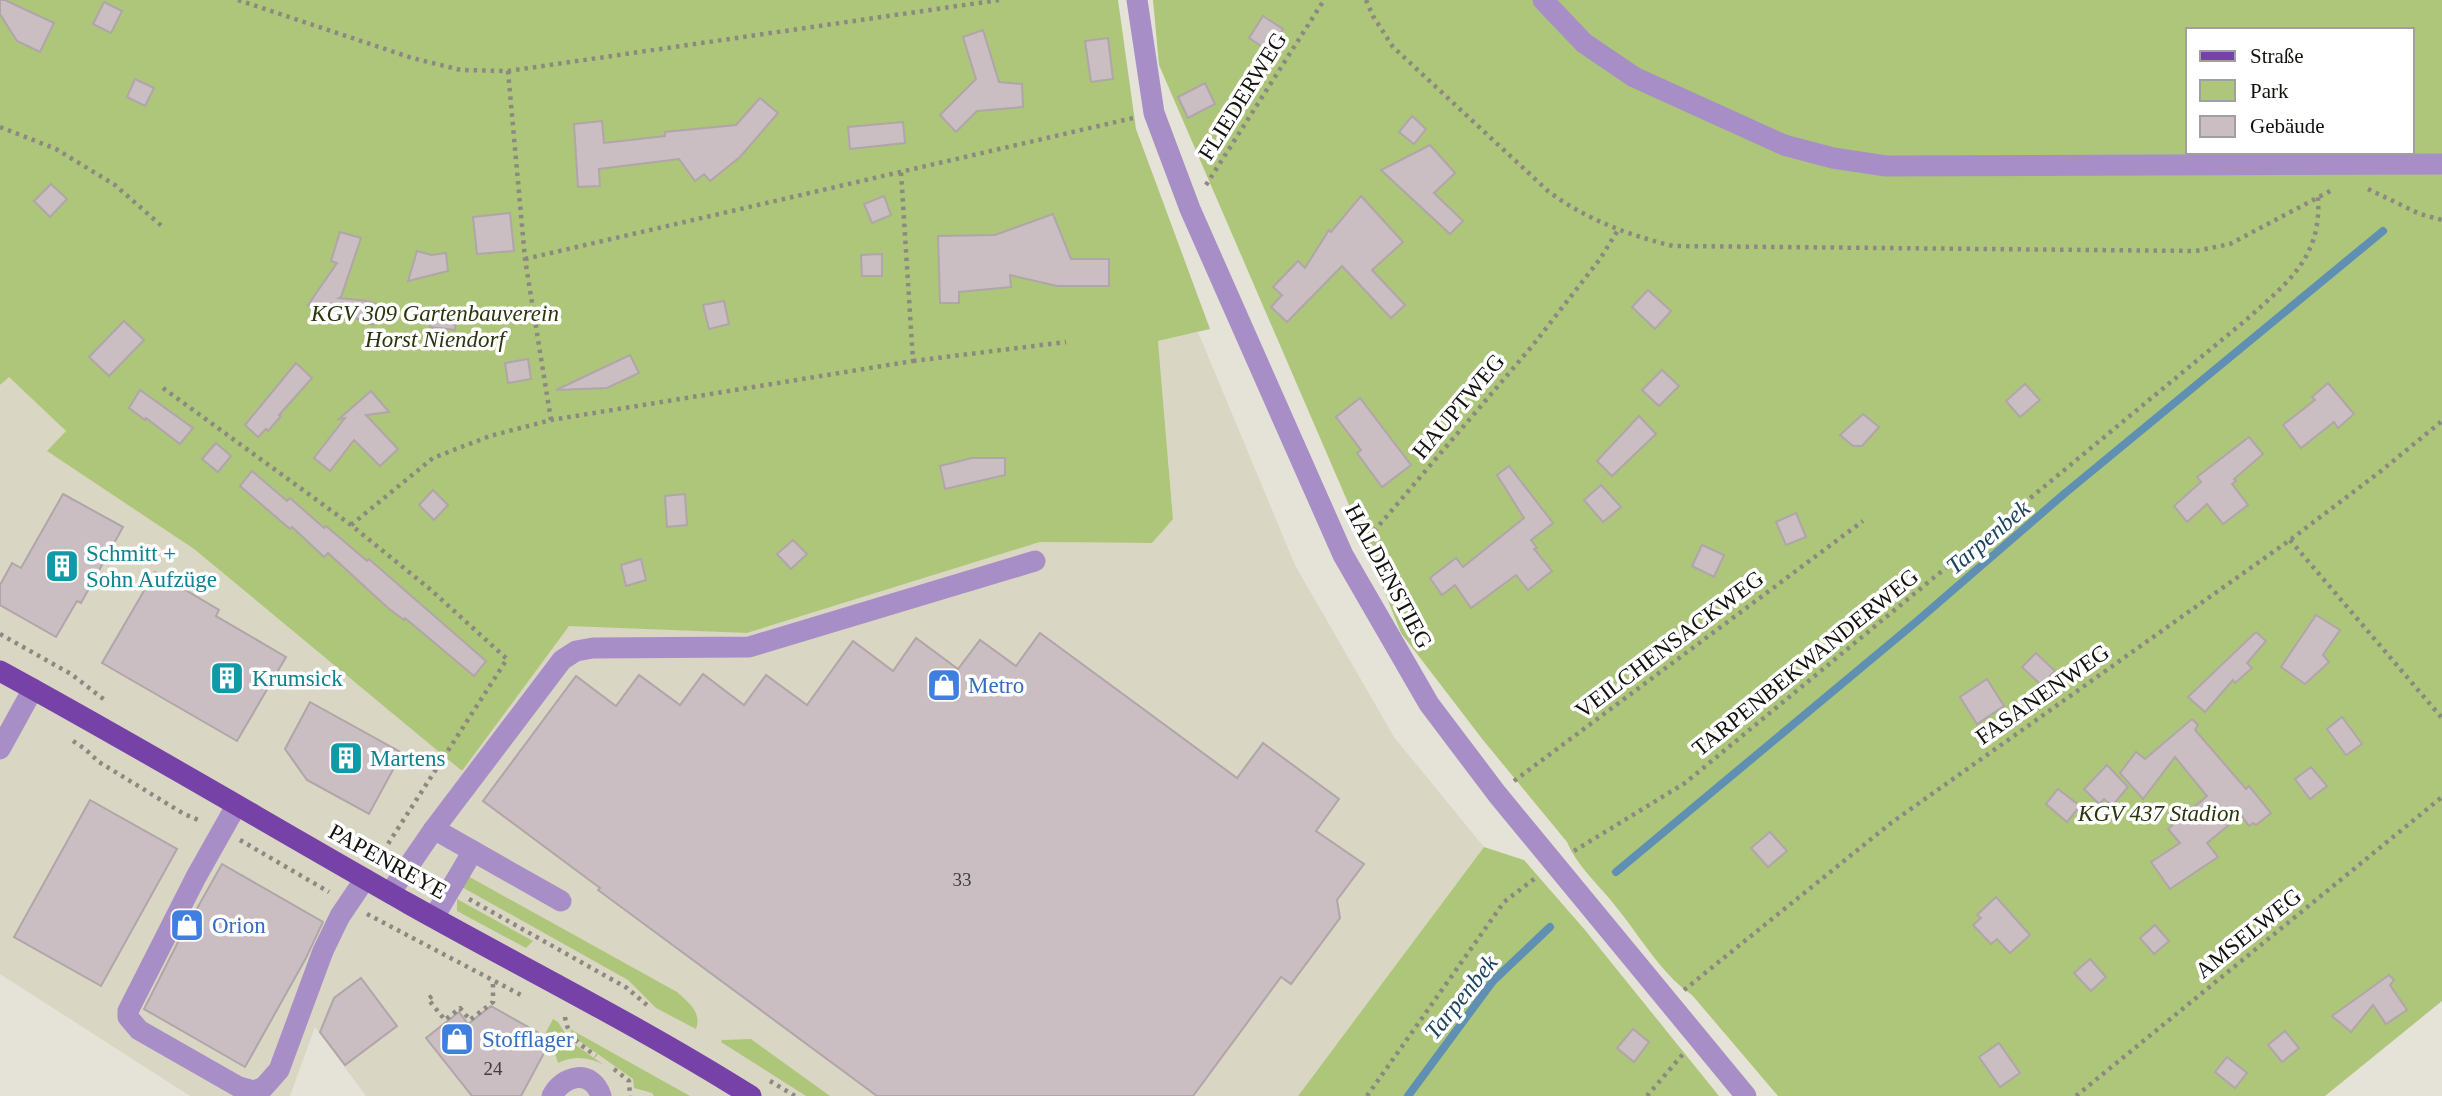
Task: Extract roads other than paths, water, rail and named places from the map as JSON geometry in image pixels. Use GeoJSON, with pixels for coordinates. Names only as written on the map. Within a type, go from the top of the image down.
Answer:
{"type":"FeatureCollection","features":[{"type":"Feature","properties":{"kind":"main road","name":"PAPENREYE"},"geometry":{"type":"LineString","coordinates":[[0,671],[390,893],[618,1017],[751,1096]]}},
{"type":"Feature","properties":{"kind":"street","name":"HALDENSTIEG"},"geometry":{"type":"LineString","coordinates":[[1137,0],[1154,113],[1190,209],[1343,555],[1429,704],[1497,794],[1746,1096]]}},
{"type":"Feature","properties":{"kind":"street"},"geometry":{"type":"LineString","coordinates":[[1543,0],[1584,43],[1634,77],[1784,145],[1833,158],[1886,166],[2442,164]]}},
{"type":"Feature","properties":{"kind":"street"},"geometry":{"type":"LineString","coordinates":[[390,893],[434,829],[562,660],[576,651],[593,648],[749,647],[1035,561]]}},
{"type":"Feature","properties":{"kind":"street"},"geometry":{"type":"LineString","coordinates":[[0,749],[33,689]]}},
{"type":"Feature","properties":{"kind":"street"},"geometry":{"type":"LineString","coordinates":[[236,806],[178,911],[128,1011],[128,1017],[139,1030],[239,1087],[254,1091],[264,1087],[279,1070],[323,951],[340,916],[365,879]]}},
{"type":"Feature","properties":{"kind":"street"},"geometry":{"type":"LineString","coordinates":[[434,829],[561,901]]}},
{"type":"Feature","properties":{"kind":"street"},"geometry":{"type":"LineString","coordinates":[[434,917],[473,851]]}},
{"type":"Feature","properties":{"kind":"street"},"geometry":{"type":"LineString","coordinates":[[552,1096],[569,1078],[581,1077],[592,1082],[601,1096]]}},
{"type":"Feature","properties":{"kind":"waterway","name":"Tarpenbek"},"geometry":{"type":"LineString","coordinates":[[1616,872],[1916,622],[2064,494],[2383,231]]}},
{"type":"Feature","properties":{"kind":"waterway","name":"Tarpenbek"},"geometry":{"type":"LineString","coordinates":[[1408,1096],[1493,981],[1550,927]]}},
{"type":"Feature","properties":{"kind":"place","name":"Schmitt + Sohn Aufzüge"},"geometry":{"type":"Point","coordinates":[62,566]}},
{"type":"Feature","properties":{"kind":"place","name":"Krumsick"},"geometry":{"type":"Point","coordinates":[227,678]}},
{"type":"Feature","properties":{"kind":"place","name":"Metro"},"geometry":{"type":"Point","coordinates":[944,685]}},
{"type":"Feature","properties":{"kind":"place","name":"Martens"},"geometry":{"type":"Point","coordinates":[346,758]}},
{"type":"Feature","properties":{"kind":"place","name":"Orion"},"geometry":{"type":"Point","coordinates":[187,925]}},
{"type":"Feature","properties":{"kind":"place","name":"Stofflager"},"geometry":{"type":"Point","coordinates":[457,1039]}},
{"type":"Feature","properties":{"kind":"park label","name":"KGV 309 Gartenbauverein Horst Niendorf"},"geometry":{"type":"Point","coordinates":[435,326]}},
{"type":"Feature","properties":{"kind":"park label","name":"KGV 437 Stadion"},"geometry":{"type":"Point","coordinates":[2159,813]}}]}
